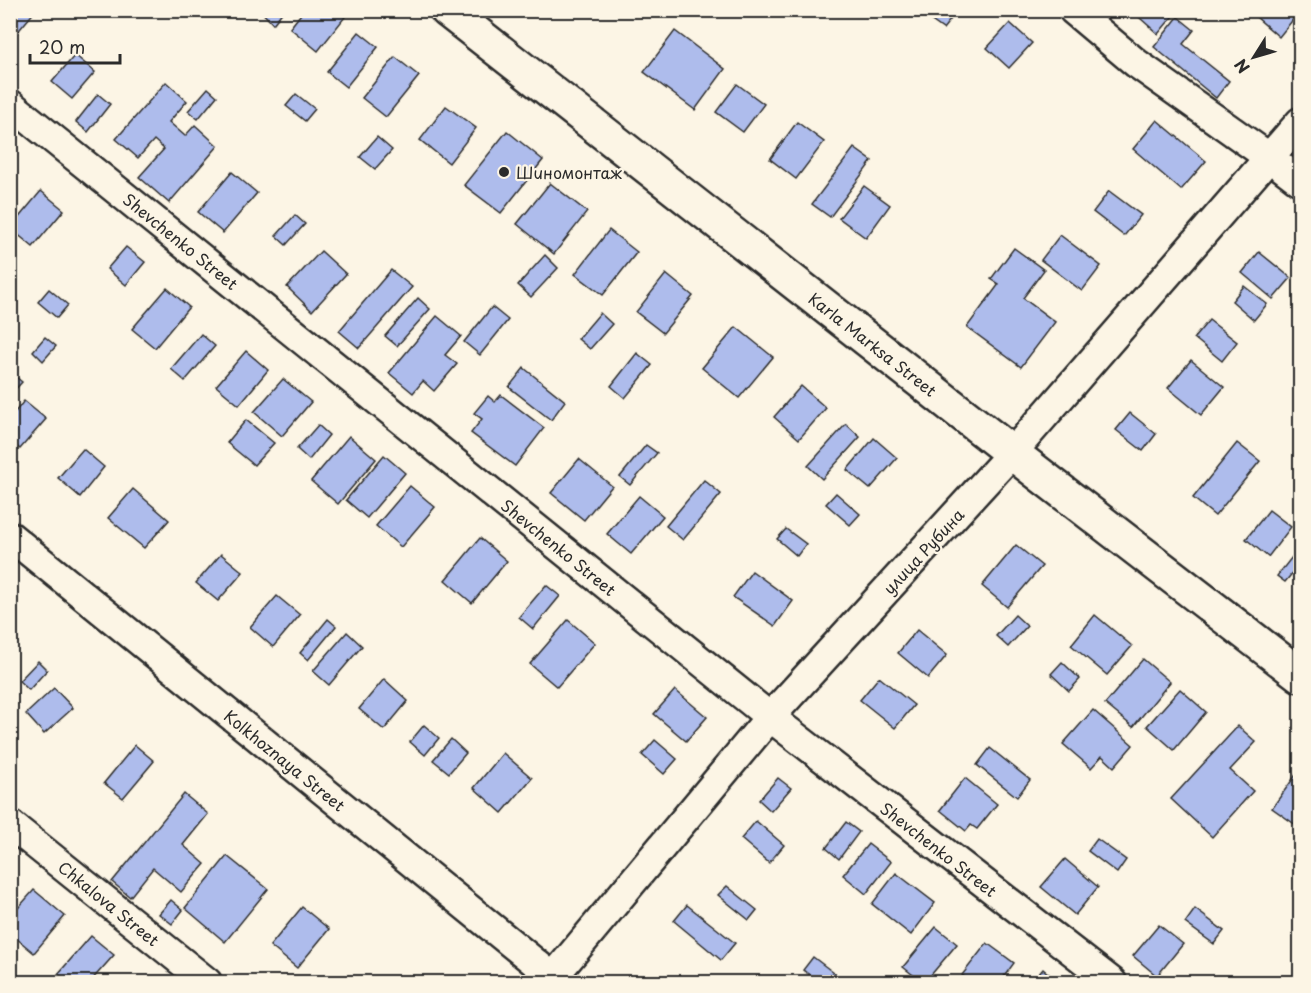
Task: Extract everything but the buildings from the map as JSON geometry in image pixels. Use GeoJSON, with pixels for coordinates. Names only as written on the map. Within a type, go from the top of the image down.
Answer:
{"type":"FeatureCollection","features":[{"type":"Feature","properties":{"kind":"street","name":"Karla Marksa Street"},"geometry":{"type":"LineString","coordinates":[[447,10],[1012,453],[1300,675]]}},
{"type":"Feature","properties":{"kind":"street"},"geometry":{"type":"LineString","coordinates":[[1073,10],[1136,63],[1300,181]]}},
{"type":"Feature","properties":{"kind":"street","name":"Shevchenko Street"},"geometry":{"type":"LineString","coordinates":[[10,104],[770,717],[1112,982]]}},
{"type":"Feature","properties":{"kind":"street","name":"улица Рубина"},"geometry":{"type":"LineString","coordinates":[[554,981],[770,717],[1012,453],[1300,122]]}},
{"type":"Feature","properties":{"kind":"street","name":"Kolkhoznaya Street"},"geometry":{"type":"LineString","coordinates":[[10,536],[554,981]]}},
{"type":"Feature","properties":{"kind":"street","name":"Chkalova Street"},"geometry":{"type":"LineString","coordinates":[[10,824],[207,982]]}},
{"type":"Feature","properties":{"kind":"place","name":"Шиномонтаж"},"geometry":{"type":"Point","coordinates":[504,172]}}]}
